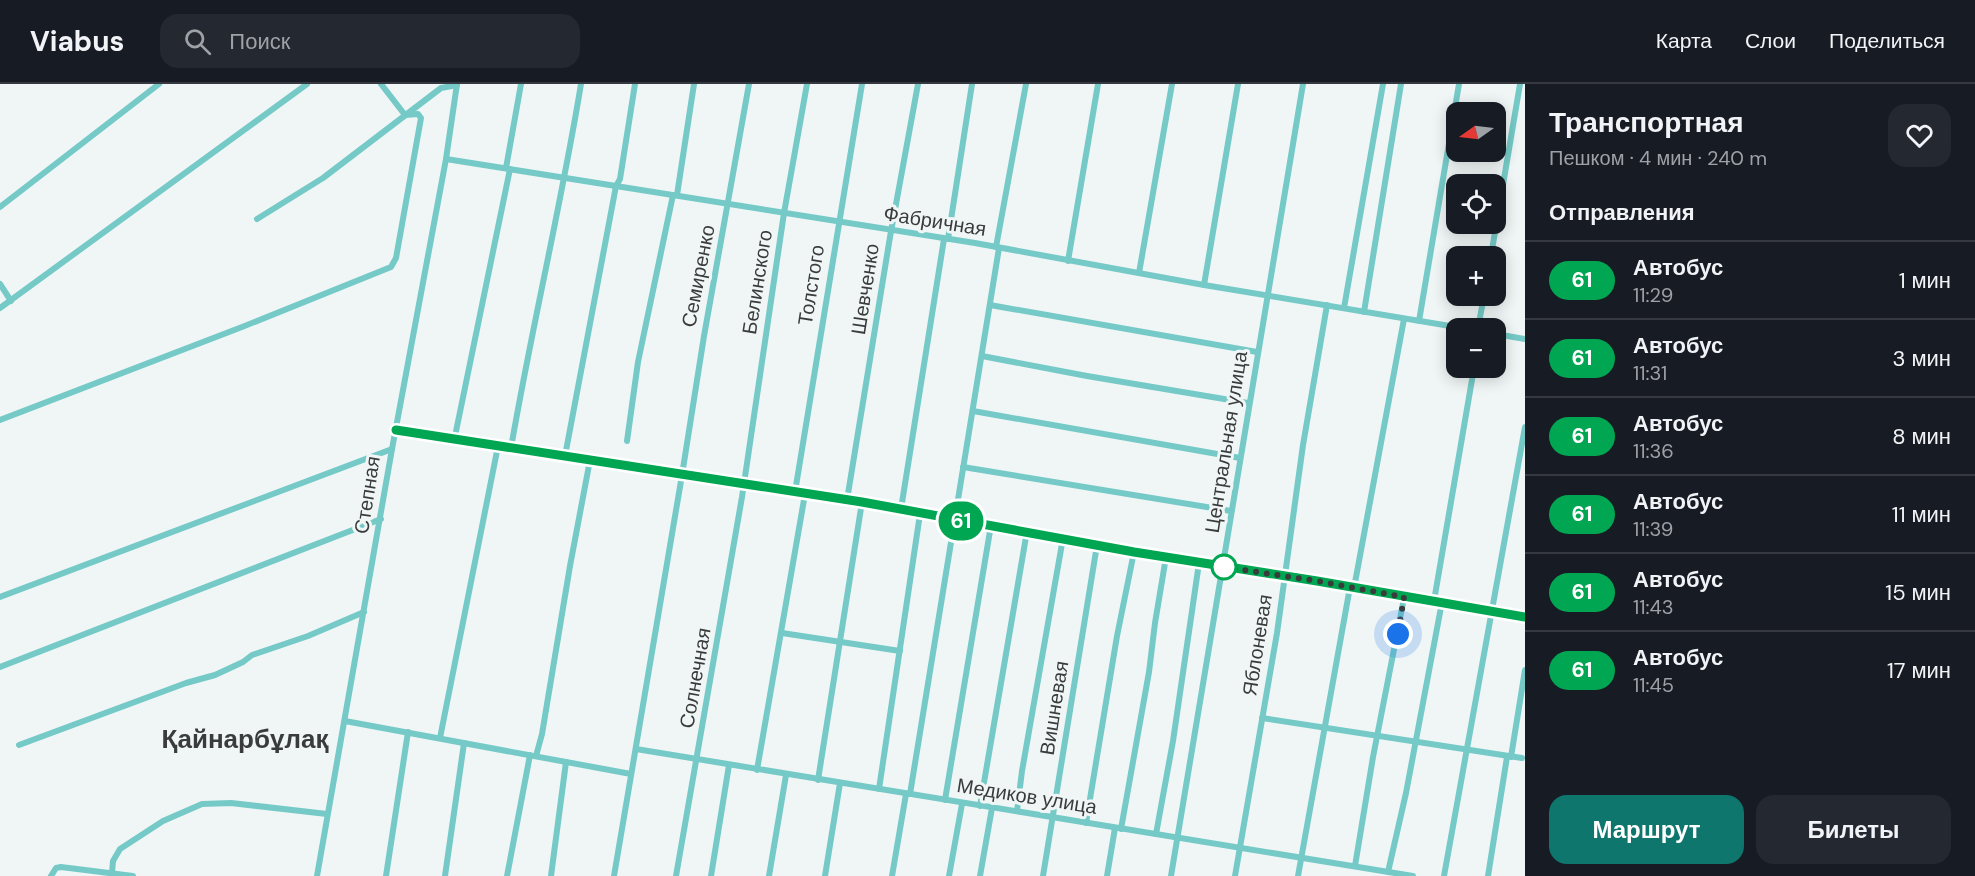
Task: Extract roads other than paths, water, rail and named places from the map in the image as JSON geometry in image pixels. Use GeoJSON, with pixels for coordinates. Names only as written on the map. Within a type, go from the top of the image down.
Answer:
{"type":"FeatureCollection","features":[{"type":"Feature","properties":{"kind":"street"},"geometry":{"type":"LineString","coordinates":[[0,207],[159,84]]}},
{"type":"Feature","properties":{"kind":"street"},"geometry":{"type":"LineString","coordinates":[[0,308],[307,84]]}},
{"type":"Feature","properties":{"kind":"street"},"geometry":{"type":"LineString","coordinates":[[381,84],[405,115]]}},
{"type":"Feature","properties":{"kind":"street"},"geometry":{"type":"LineString","coordinates":[[454,441],[508,169],[521,84]]}},
{"type":"Feature","properties":{"kind":"street"},"geometry":{"type":"LineString","coordinates":[[511,448],[581,84]]}},
{"type":"Feature","properties":{"kind":"street"},"geometry":{"type":"LineString","coordinates":[[565,456],[575,393],[616,186],[620,179],[635,84]]}},
{"type":"Feature","properties":{"kind":"street"},"geometry":{"type":"LineString","coordinates":[[627,441],[638,362],[675,195],[694,84]]}},
{"type":"Feature","properties":{"kind":"street","name":"Семиренко"},"geometry":{"type":"LineString","coordinates":[[614,876],[704,336],[749,84]]}},
{"type":"Feature","properties":{"kind":"street","name":"Белинского"},"geometry":{"type":"LineString","coordinates":[[743,485],[784,213],[807,84]]}},
{"type":"Feature","properties":{"kind":"street","name":"Толстого"},"geometry":{"type":"LineString","coordinates":[[795,492],[862,84]]}},
{"type":"Feature","properties":{"kind":"street","name":"Шевченко"},"geometry":{"type":"LineString","coordinates":[[847,500],[918,84]]}},
{"type":"Feature","properties":{"kind":"street"},"geometry":{"type":"LineString","coordinates":[[901,509],[972,84]]}},
{"type":"Feature","properties":{"kind":"street"},"geometry":{"type":"LineString","coordinates":[[892,876],[955,520],[997,248],[1026,84]]}},
{"type":"Feature","properties":{"kind":"street"},"geometry":{"type":"LineString","coordinates":[[1068,261],[1098,84]]}},
{"type":"Feature","properties":{"kind":"street"},"geometry":{"type":"LineString","coordinates":[[1139,273],[1172,84]]}},
{"type":"Feature","properties":{"kind":"street"},"geometry":{"type":"LineString","coordinates":[[1204,285],[1238,84]]}},
{"type":"Feature","properties":{"kind":"street","name":"Центральная улица"},"geometry":{"type":"LineString","coordinates":[[1171,876],[1224,567],[1266,295],[1303,84]]}},
{"type":"Feature","properties":{"kind":"street"},"geometry":{"type":"LineString","coordinates":[[1344,308],[1383,84]]}},
{"type":"Feature","properties":{"kind":"street"},"geometry":{"type":"LineString","coordinates":[[1364,312],[1401,84]]}},
{"type":"Feature","properties":{"kind":"street"},"geometry":{"type":"LineString","coordinates":[[1419,321],[1459,84]]}},
{"type":"Feature","properties":{"kind":"street"},"geometry":{"type":"LineString","coordinates":[[1493,246],[1520,84]]}},
{"type":"Feature","properties":{"kind":"street"},"geometry":{"type":"LineString","coordinates":[[257,219],[323,178],[441,88],[457,85]]}},
{"type":"Feature","properties":{"kind":"street","name":"Степная"},"geometry":{"type":"LineString","coordinates":[[317,876],[446,159],[457,85]]}},
{"type":"Feature","properties":{"kind":"street"},"geometry":{"type":"LineString","coordinates":[[0,420],[391,267],[396,258],[421,118],[418,114],[405,115]]}},
{"type":"Feature","properties":{"kind":"street","name":"Фабричная"},"geometry":{"type":"LineString","coordinates":[[446,159],[946,239],[1446,325]]}},
{"type":"Feature","properties":{"kind":"street"},"geometry":{"type":"LineString","coordinates":[[0,284],[11,301]]}},
{"type":"Feature","properties":{"kind":"street"},"geometry":{"type":"LineString","coordinates":[[990,305],[1257,352]]}},
{"type":"Feature","properties":{"kind":"street","name":"Яблоневая"},"geometry":{"type":"LineString","coordinates":[[1235,876],[1277,633],[1302,456],[1327,305]]}},
{"type":"Feature","properties":{"kind":"street"},"geometry":{"type":"LineString","coordinates":[[1298,876],[1404,319]]}},
{"type":"Feature","properties":{"kind":"street"},"geometry":{"type":"LineString","coordinates":[[1506,336],[1525,339]]}},
{"type":"Feature","properties":{"kind":"street"},"geometry":{"type":"LineString","coordinates":[[982,356],[1248,403]]}},
{"type":"Feature","properties":{"kind":"street"},"geometry":{"type":"LineString","coordinates":[[1434,601],[1472,378]]}},
{"type":"Feature","properties":{"kind":"street"},"geometry":{"type":"LineString","coordinates":[[973,411],[1240,458]]}},
{"type":"Feature","properties":{"kind":"street"},"geometry":{"type":"LineString","coordinates":[[1444,876],[1525,427]]}},
{"type":"Feature","properties":{"kind":"street"},"geometry":{"type":"LineString","coordinates":[[396,430],[454,441],[862,502],[1166,558],[1525,617]]}},
{"type":"Feature","properties":{"kind":"street"},"geometry":{"type":"LineString","coordinates":[[440,738],[498,446]]}},
{"type":"Feature","properties":{"kind":"street"},"geometry":{"type":"LineString","coordinates":[[0,597],[392,449]]}},
{"type":"Feature","properties":{"kind":"street"},"geometry":{"type":"LineString","coordinates":[[507,876],[533,756],[542,734],[590,460]]}},
{"type":"Feature","properties":{"kind":"street"},"geometry":{"type":"LineString","coordinates":[[963,467],[1231,512]]}},
{"type":"Feature","properties":{"kind":"street","name":"Солнечная"},"geometry":{"type":"LineString","coordinates":[[676,876],[694,768],[698,759],[743,485]]}},
{"type":"Feature","properties":{"kind":"street"},"geometry":{"type":"LineString","coordinates":[[758,770],[805,494]]}},
{"type":"Feature","properties":{"kind":"street"},"geometry":{"type":"LineString","coordinates":[[818,780],[862,502]]}},
{"type":"Feature","properties":{"kind":"street"},"geometry":{"type":"LineString","coordinates":[[879,789],[920,514]]}},
{"type":"Feature","properties":{"kind":"street"},"geometry":{"type":"LineString","coordinates":[[0,667],[381,519]]}},
{"type":"Feature","properties":{"kind":"street"},"geometry":{"type":"LineString","coordinates":[[945,800],[991,525]]}},
{"type":"Feature","properties":{"kind":"street"},"geometry":{"type":"LineString","coordinates":[[980,806],[1027,531]]}},
{"type":"Feature","properties":{"kind":"street"},"geometry":{"type":"LineString","coordinates":[[1017,811],[1063,538]]}},
{"type":"Feature","properties":{"kind":"street","name":"Вишневая"},"geometry":{"type":"LineString","coordinates":[[1043,876],[1097,545]]}},
{"type":"Feature","properties":{"kind":"street"},"geometry":{"type":"LineString","coordinates":[[1086,823],[1117,636],[1134,552]]}},
{"type":"Feature","properties":{"kind":"street"},"geometry":{"type":"LineString","coordinates":[[1107,876],[1149,672],[1166,558]]}},
{"type":"Feature","properties":{"kind":"street"},"geometry":{"type":"LineString","coordinates":[[1156,834],[1173,741],[1199,563]]}},
{"type":"Feature","properties":{"kind":"street"},"geometry":{"type":"LineString","coordinates":[[1355,866],[1404,597]]}},
{"type":"Feature","properties":{"kind":"street"},"geometry":{"type":"LineString","coordinates":[[1388,872],[1416,742],[1442,602]]}},
{"type":"Feature","properties":{"kind":"street"},"geometry":{"type":"LineString","coordinates":[[20,745],[186,682],[215,675],[252,656],[308,636],[364,612]]}},
{"type":"Feature","properties":{"kind":"street"},"geometry":{"type":"LineString","coordinates":[[782,633],[900,651]]}},
{"type":"Feature","properties":{"kind":"street"},"geometry":{"type":"LineString","coordinates":[[1488,876],[1525,670]]}},
{"type":"Feature","properties":{"kind":"street"},"geometry":{"type":"LineString","coordinates":[[1262,718],[1522,758]]}},
{"type":"Feature","properties":{"kind":"street"},"geometry":{"type":"LineString","coordinates":[[345,721],[631,774]]}},
{"type":"Feature","properties":{"kind":"street"},"geometry":{"type":"LineString","coordinates":[[386,876],[408,732]]}},
{"type":"Feature","properties":{"kind":"street"},"geometry":{"type":"LineString","coordinates":[[445,876],[464,743]]}},
{"type":"Feature","properties":{"kind":"street","name":"Медиков улица"},"geometry":{"type":"LineString","coordinates":[[636,749],[1413,876]]}},
{"type":"Feature","properties":{"kind":"street"},"geometry":{"type":"LineString","coordinates":[[550,876],[566,762]]}},
{"type":"Feature","properties":{"kind":"street"},"geometry":{"type":"LineString","coordinates":[[711,876],[729,765]]}},
{"type":"Feature","properties":{"kind":"street"},"geometry":{"type":"LineString","coordinates":[[769,876],[786,775]]}},
{"type":"Feature","properties":{"kind":"street"},"geometry":{"type":"LineString","coordinates":[[825,876],[840,783]]}},
{"type":"Feature","properties":{"kind":"street"},"geometry":{"type":"LineString","coordinates":[[112,873],[113,861],[120,849],[163,821],[202,804],[231,803],[327,814]]}},
{"type":"Feature","properties":{"kind":"street"},"geometry":{"type":"LineString","coordinates":[[949,876],[962,804]]}},
{"type":"Feature","properties":{"kind":"street"},"geometry":{"type":"LineString","coordinates":[[980,876],[992,808]]}},
{"type":"Feature","properties":{"kind":"street"},"geometry":{"type":"LineString","coordinates":[[51,876],[56,868],[61,867],[133,876]]}},
{"type":"Feature","properties":{"kind":"district","name":"Қайнарбұлақ"},"geometry":{"type":"Point","coordinates":[245,739]}}]}
